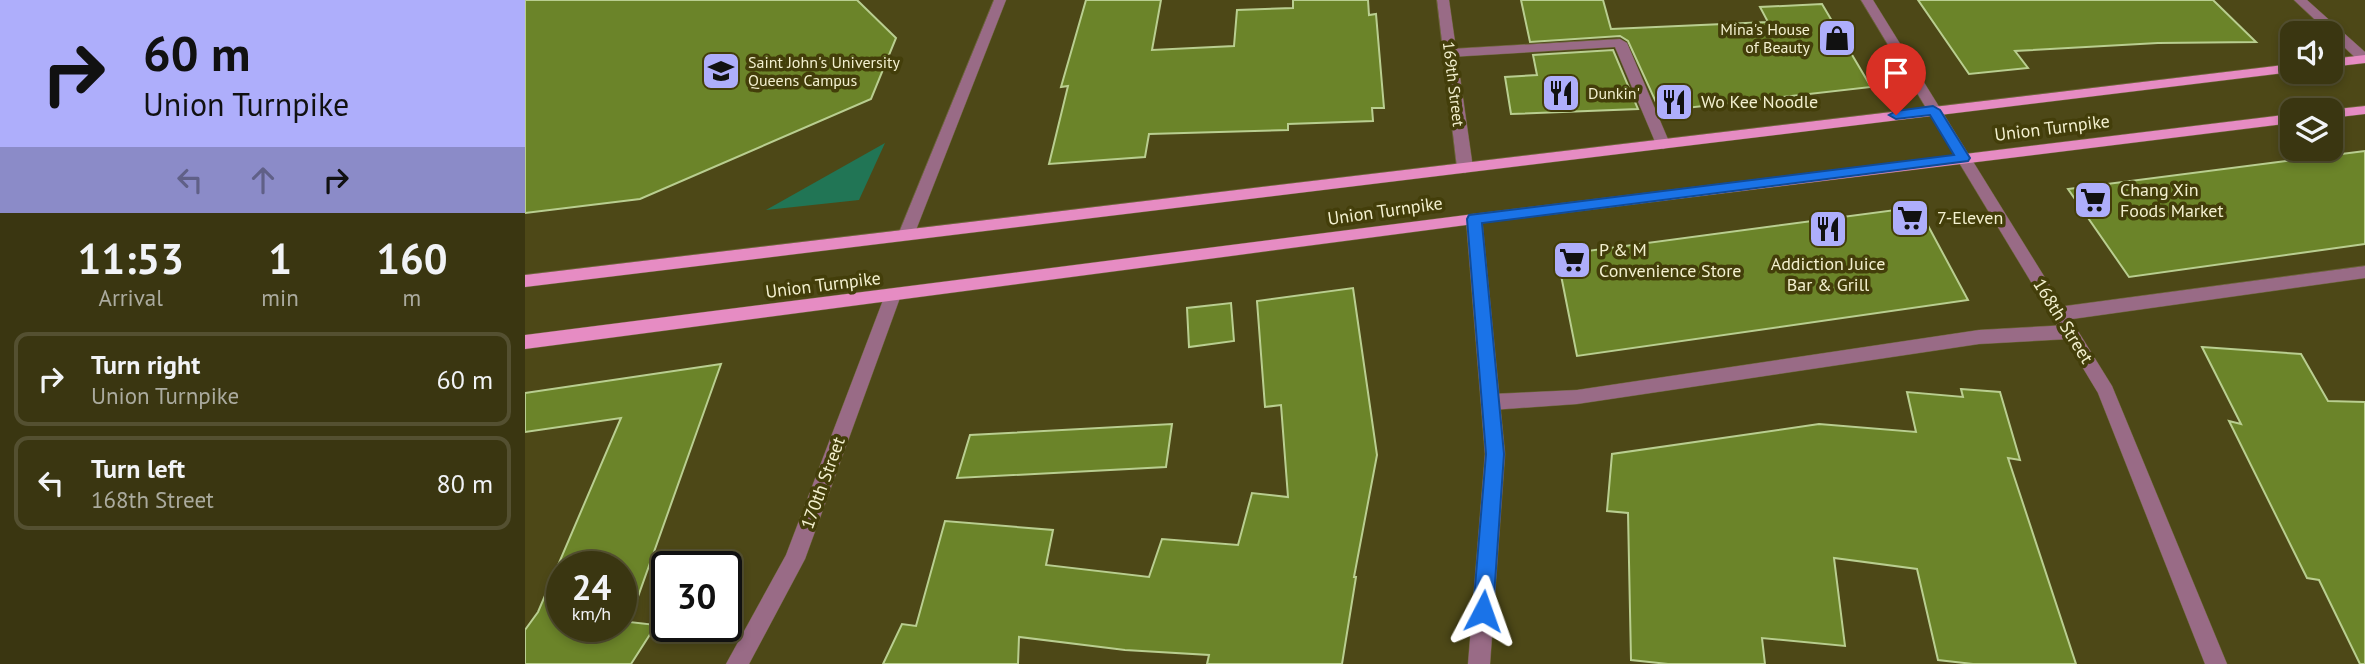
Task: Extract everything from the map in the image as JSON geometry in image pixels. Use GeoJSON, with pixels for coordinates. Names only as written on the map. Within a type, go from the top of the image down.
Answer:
{"type":"FeatureCollection","features":[{"type":"Feature","properties":{"kind":"main road"},"geometry":{"type":"LineString","coordinates":[[2343,62],[2365,59]]}},
{"type":"Feature","properties":{"kind":"main road","name":"Union Turnpike"},"geometry":{"type":"LineString","coordinates":[[525,281],[2280,70]]}},
{"type":"Feature","properties":{"kind":"main road"},"geometry":{"type":"LineString","coordinates":[[2343,113],[2365,110]]}},
{"type":"Feature","properties":{"kind":"main road","name":"Union Turnpike"},"geometry":{"type":"LineString","coordinates":[[525,342],[1474,219],[2280,120]]}},
{"type":"Feature","properties":{"kind":"street"},"geometry":{"type":"LineString","coordinates":[[906,235],[1000,0]]}},
{"type":"Feature","properties":{"kind":"street","name":"169th Street"},"geometry":{"type":"LineString","coordinates":[[1443,0],[1465,168]]}},
{"type":"Feature","properties":{"kind":"street","name":"168th Street"},"geometry":{"type":"LineString","coordinates":[[1867,0],[2106,391],[2216,664]]}},
{"type":"Feature","properties":{"kind":"street"},"geometry":{"type":"LineString","coordinates":[[2300,0],[2365,59]]}},
{"type":"Feature","properties":{"kind":"street"},"geometry":{"type":"LineString","coordinates":[[1450,53],[1620,43],[1663,144]]}},
{"type":"Feature","properties":{"kind":"street"},"geometry":{"type":"LineString","coordinates":[[1474,219],[1495,454],[1479,664]]}},
{"type":"Feature","properties":{"kind":"street"},"geometry":{"type":"LineString","coordinates":[[2058,314],[2365,272]]}},
{"type":"Feature","properties":{"kind":"street","name":"170th Street"},"geometry":{"type":"LineString","coordinates":[[737,664],[795,559],[893,295]]}},
{"type":"Feature","properties":{"kind":"street"},"geometry":{"type":"LineString","coordinates":[[1492,402],[1577,397],[1979,337],[2069,332]]}},
{"type":"Feature","properties":{"kind":"green space"},"geometry":{"type":"Polygon","coordinates":[[[885,143],[859,200],[766,210],[885,143]]]}},
{"type":"Feature","properties":{"kind":"building","name":"Saint John's University Queens Campus"},"geometry":{"type":"Polygon","coordinates":[[[525,0],[857,0],[896,38],[871,99],[640,199],[525,213],[525,0]]]}},
{"type":"Feature","properties":{"kind":"building"},"geometry":{"type":"Polygon","coordinates":[[[1086,0],[1161,0],[1152,50],[1234,46],[1237,10],[1293,8],[1293,0],[1368,0],[1369,15],[1376,14],[1384,108],[1372,108],[1373,121],[1288,124],[1288,130],[1149,134],[1145,157],[1049,164],[1068,86],[1061,87],[1086,0]]]}},
{"type":"Feature","properties":{"kind":"building"},"geometry":{"type":"Polygon","coordinates":[[[1521,0],[1603,0],[1611,29],[1768,22],[1760,7],[1822,4],[1871,87],[1660,111],[1628,41],[1620,36],[1530,42],[1521,0]]]}},
{"type":"Feature","properties":{"kind":"building"},"geometry":{"type":"Polygon","coordinates":[[[1918,0],[2213,0],[2256,42],[2158,43],[2015,51],[2028,68],[1969,74],[1918,0]]]}},
{"type":"Feature","properties":{"kind":"building","name":"Dunkin'"},"geometry":{"type":"Polygon","coordinates":[[[1613,50],[1638,109],[1511,114],[1505,77],[1537,75],[1533,55],[1613,50]]]}},
{"type":"Feature","properties":{"kind":"building"},"geometry":{"type":"Polygon","coordinates":[[[2365,151],[2365,244],[2129,277],[2068,189],[2287,161],[2343,161],[2343,154],[2365,151]]]}},
{"type":"Feature","properties":{"kind":"building"},"geometry":{"type":"Polygon","coordinates":[[[1918,207],[1968,300],[1577,356],[1557,255],[1918,207]]]}},
{"type":"Feature","properties":{"kind":"building"},"geometry":{"type":"Polygon","coordinates":[[[1353,288],[1377,455],[1354,577],[1342,664],[1207,664],[1209,655],[1125,650],[1019,637],[1018,664],[883,664],[902,624],[916,626],[945,521],[1053,530],[1046,565],[1149,577],[1162,539],[1238,545],[1252,493],[1288,497],[1281,405],[1265,407],[1257,301],[1353,288]]]}},
{"type":"Feature","properties":{"kind":"building"},"geometry":{"type":"Polygon","coordinates":[[[1231,303],[1234,341],[1189,347],[1187,308],[1231,303]]]}},
{"type":"Feature","properties":{"kind":"building"},"geometry":{"type":"Polygon","coordinates":[[[2202,347],[2301,354],[2328,401],[2365,402],[2365,664],[2360,664],[2319,580],[2307,578],[2229,421],[2241,424],[2202,347]]]}},
{"type":"Feature","properties":{"kind":"building"},"geometry":{"type":"Polygon","coordinates":[[[721,364],[654,551],[651,551],[651,560],[637,600],[637,551],[564,551],[621,418],[525,432],[525,393],[721,364]]]}},
{"type":"Feature","properties":{"kind":"building"},"geometry":{"type":"Polygon","coordinates":[[[1961,389],[2000,392],[2020,460],[2008,458],[2076,664],[1973,664],[1938,660],[1917,569],[1834,558],[1845,646],[1762,638],[1765,664],[1668,664],[1631,660],[1628,513],[1607,511],[1612,454],[1819,424],[1916,432],[1907,392],[1963,397],[1961,389]]]}},
{"type":"Feature","properties":{"kind":"building"},"geometry":{"type":"Polygon","coordinates":[[[1172,424],[1166,467],[957,478],[970,435],[1172,424]]]}},
{"type":"Feature","properties":{"kind":"building"},"geometry":{"type":"Polygon","coordinates":[[[546,593],[546,642],[637,642],[637,623],[651,624],[651,633],[631,664],[525,664],[525,630],[538,612],[546,593]]]}},
{"type":"Feature","properties":{"kind":"place","name":"Mina's House of Beauty"},"geometry":{"type":"Point","coordinates":[1837,38]}},
{"type":"Feature","properties":{"kind":"place","name":"Saint John's University Queens Campus"},"geometry":{"type":"Point","coordinates":[721,71]}},
{"type":"Feature","properties":{"kind":"place","name":"Dunkin'"},"geometry":{"type":"Point","coordinates":[1561,93]}},
{"type":"Feature","properties":{"kind":"place","name":"Wo Kee Noodle"},"geometry":{"type":"Point","coordinates":[1674,102]}},
{"type":"Feature","properties":{"kind":"place","name":"Chang Xin Foods Market"},"geometry":{"type":"Point","coordinates":[2093,200]}},
{"type":"Feature","properties":{"kind":"place","name":"7-Eleven"},"geometry":{"type":"Point","coordinates":[1910,218]}},
{"type":"Feature","properties":{"kind":"place","name":"Addiction Juice Bar & Grill"},"geometry":{"type":"Point","coordinates":[1828,229]}},
{"type":"Feature","properties":{"kind":"place","name":"P & M Convenience Store"},"geometry":{"type":"Point","coordinates":[1572,260]}},
{"type":"Feature","properties":{"kind":"route"},"geometry":{"type":"LineString","coordinates":[[1483,611],[1495,454],[1474,219],[1963,158],[1933,110],[1896,115]]}}]}
